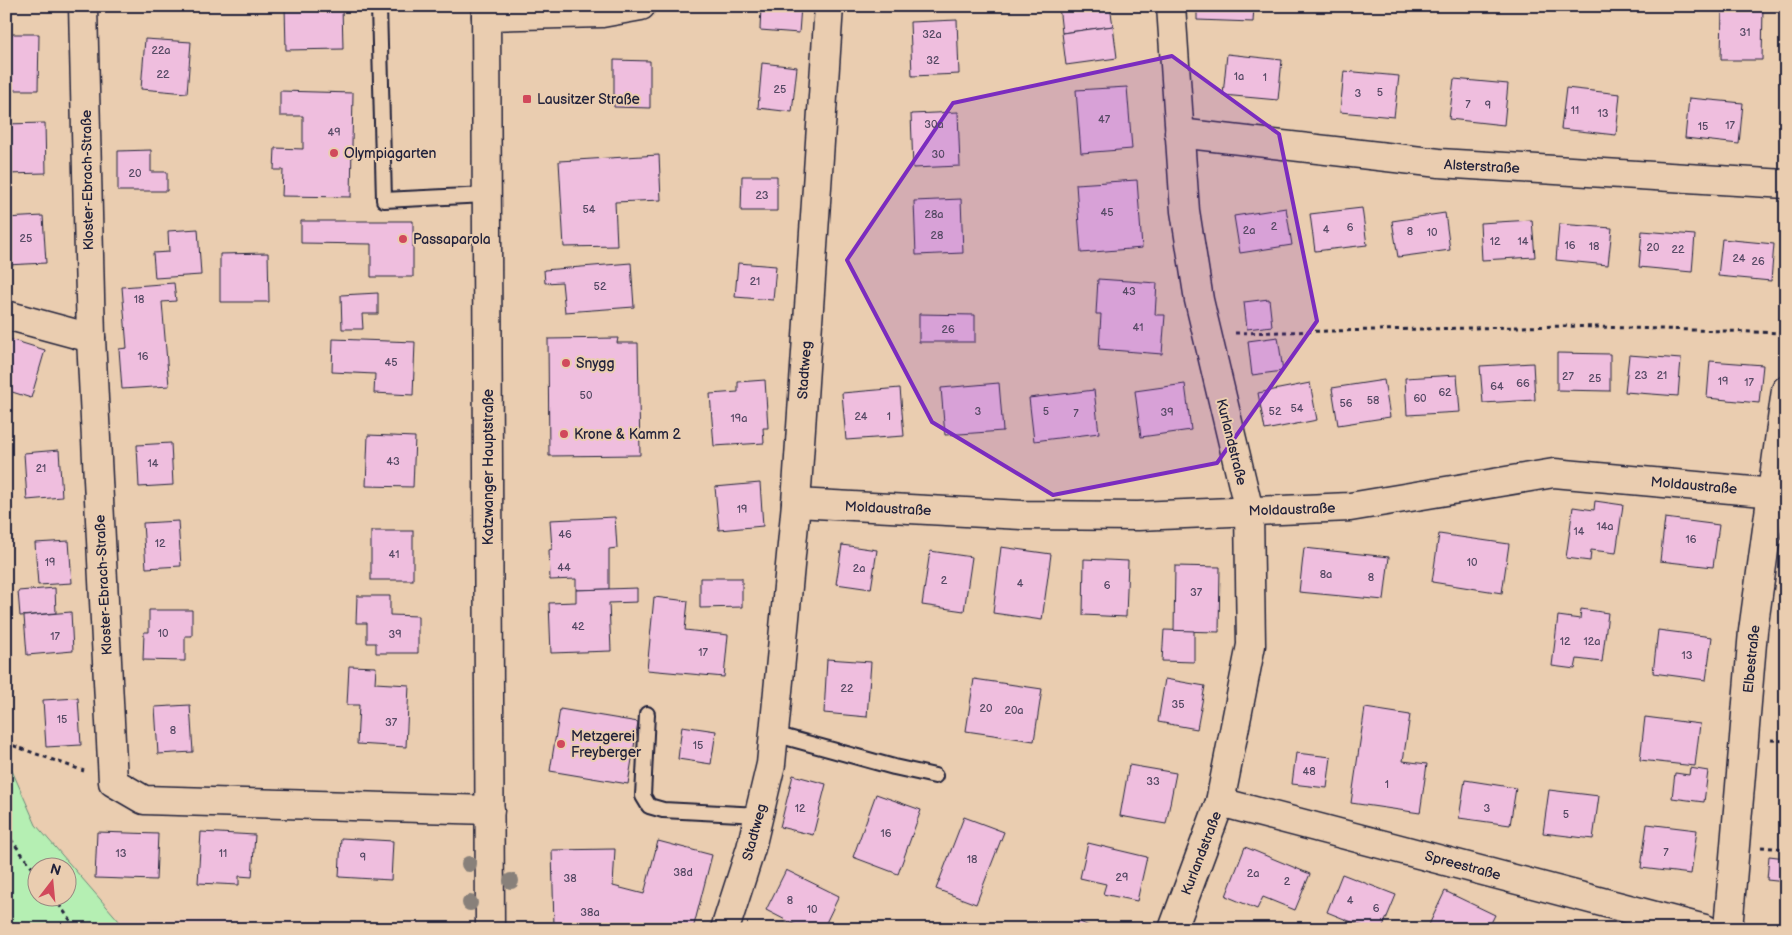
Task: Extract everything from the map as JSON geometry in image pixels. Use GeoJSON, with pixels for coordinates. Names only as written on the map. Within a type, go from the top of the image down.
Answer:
{"type":"FeatureCollection","features":[{"type":"Feature","properties":{"kind":"street","name":"Kloster-Ebrach-Straße"},"geometry":{"type":"LineString","coordinates":[[83,6],[91,338],[113,782]]}},
{"type":"Feature","properties":{"kind":"street"},"geometry":{"type":"LineString","coordinates":[[486,11],[602,13],[641,6]]}},
{"type":"Feature","properties":{"kind":"street","name":"Stadtweg"},"geometry":{"type":"LineString","coordinates":[[725,929],[759,815],[771,764],[796,503],[829,6]]}},
{"type":"Feature","properties":{"kind":"street","name":"Kurlandstraße"},"geometry":{"type":"LineString","coordinates":[[1171,6],[1185,211],[1207,333],[1249,510],[1251,645],[1220,802],[1173,929]]}},
{"type":"Feature","properties":{"kind":"street","name":"Katzwanger Hauptstraße"},"geometry":{"type":"LineString","coordinates":[[486,11],[490,929]]}},
{"type":"Feature","properties":{"kind":"street","name":"Alsterstraße"},"geometry":{"type":"LineString","coordinates":[[1179,134],[1439,163],[1786,184]]}},
{"type":"Feature","properties":{"kind":"street"},"geometry":{"type":"LineString","coordinates":[[6,316],[91,338]]}},
{"type":"Feature","properties":{"kind":"street","name":"Elbestraße"},"geometry":{"type":"LineString","coordinates":[[1728,929],[1753,631],[1779,493],[1786,390]]}},
{"type":"Feature","properties":{"kind":"street","name":"Moldaustraße"},"geometry":{"type":"LineString","coordinates":[[796,503],[1022,515],[1138,516],[1350,507],[1554,473],[1779,493]]}},
{"type":"Feature","properties":{"kind":"street"},"geometry":{"type":"LineString","coordinates":[[113,782],[144,800],[490,810]]}},
{"type":"Feature","properties":{"kind":"street","name":"Spreestraße"},"geometry":{"type":"LineString","coordinates":[[1220,802],[1705,929]]}},
{"type":"Feature","properties":{"kind":"lane"},"geometry":{"type":"LineString","coordinates":[[379,6],[384,200],[486,196]]}},
{"type":"Feature","properties":{"kind":"lane"},"geometry":{"type":"LineString","coordinates":[[647,714],[643,796],[649,806],[663,810],[759,815]]}},
{"type":"Feature","properties":{"kind":"lane"},"geometry":{"type":"LineString","coordinates":[[774,734],[894,767],[936,776]]}},
{"type":"Feature","properties":{"kind":"path"},"geometry":{"type":"LineString","coordinates":[[1207,333],[1566,326],[1786,333]]}},
{"type":"Feature","properties":{"kind":"path"},"geometry":{"type":"LineString","coordinates":[[6,743],[113,782]]}},
{"type":"Feature","properties":{"kind":"path"},"geometry":{"type":"LineString","coordinates":[[6,833],[28,862]]}},
{"type":"Feature","properties":{"kind":"path"},"geometry":{"type":"LineString","coordinates":[[61,908],[77,929]]}},
{"type":"Feature","properties":{"kind":"highlighted area"},"geometry":{"type":"Polygon","coordinates":[[[1172,56],[1279,134],[1317,321],[1217,463],[1053,495],[932,422],[847,260],[953,103],[1172,56]]]}},
{"type":"Feature","properties":{"kind":"shaded area"},"geometry":{"type":"Polygon","coordinates":[[[117,919],[486,924],[497,929],[126,929],[117,919]]]}},
{"type":"Feature","properties":{"kind":"green space"},"geometry":{"type":"Polygon","coordinates":[[[6,757],[36,825],[65,858],[28,858],[28,908],[78,908],[78,874],[126,929],[6,929],[6,757]]]}},
{"type":"Feature","properties":{"kind":"building"},"geometry":{"type":"Polygon","coordinates":[[[285,6],[342,6],[343,49],[286,50],[285,6]]]}},
{"type":"Feature","properties":{"kind":"building"},"geometry":{"type":"Polygon","coordinates":[[[761,6],[801,6],[799,33],[760,30],[761,6]]]}},
{"type":"Feature","properties":{"kind":"building"},"geometry":{"type":"Polygon","coordinates":[[[1059,6],[1110,6],[1113,26],[1062,33],[1059,6]]]}},
{"type":"Feature","properties":{"kind":"building"},"geometry":{"type":"Polygon","coordinates":[[[1197,6],[1254,6],[1253,22],[1197,20],[1197,6]]]}},
{"type":"Feature","properties":{"kind":"building"},"geometry":{"type":"Polygon","coordinates":[[[1722,6],[1763,6],[1762,60],[1721,60],[1722,6]]]}},
{"type":"Feature","properties":{"kind":"building"},"geometry":{"type":"Polygon","coordinates":[[[957,20],[959,74],[912,76],[910,22],[957,20]]]}},
{"type":"Feature","properties":{"kind":"building"},"geometry":{"type":"Polygon","coordinates":[[[1113,26],[1117,58],[1066,65],[1062,33],[1113,26]]]}},
{"type":"Feature","properties":{"kind":"building"},"geometry":{"type":"Polygon","coordinates":[[[6,34],[39,34],[38,90],[6,90],[6,34]]]}},
{"type":"Feature","properties":{"kind":"building"},"geometry":{"type":"Polygon","coordinates":[[[145,39],[191,42],[187,93],[141,89],[145,39]]]}},
{"type":"Feature","properties":{"kind":"building"},"geometry":{"type":"Polygon","coordinates":[[[1227,54],[1282,60],[1278,100],[1223,95],[1227,54]]]}},
{"type":"Feature","properties":{"kind":"building"},"geometry":{"type":"Polygon","coordinates":[[[614,60],[650,61],[650,108],[614,107],[614,60]]]}},
{"type":"Feature","properties":{"kind":"building"},"geometry":{"type":"Polygon","coordinates":[[[762,63],[797,67],[792,112],[758,108],[762,63]]]}},
{"type":"Feature","properties":{"kind":"building"},"geometry":{"type":"Polygon","coordinates":[[[1344,71],[1399,76],[1394,117],[1340,112],[1344,71]]]}},
{"type":"Feature","properties":{"kind":"building"},"geometry":{"type":"Polygon","coordinates":[[[1454,79],[1508,84],[1504,125],[1449,119],[1454,79]]]}},
{"type":"Feature","properties":{"kind":"building"},"geometry":{"type":"Polygon","coordinates":[[[1127,87],[1132,149],[1081,153],[1076,90],[1127,87]]]}},
{"type":"Feature","properties":{"kind":"building"},"geometry":{"type":"Polygon","coordinates":[[[1566,88],[1620,94],[1616,135],[1561,129],[1566,88]]]}},
{"type":"Feature","properties":{"kind":"building"},"geometry":{"type":"Polygon","coordinates":[[[280,91],[353,93],[351,197],[282,196],[283,170],[274,170],[275,148],[303,149],[303,116],[280,116],[280,91]]]}},
{"type":"Feature","properties":{"kind":"building"},"geometry":{"type":"Polygon","coordinates":[[[1689,98],[1743,103],[1739,144],[1685,138],[1689,98]]]}},
{"type":"Feature","properties":{"kind":"building"},"geometry":{"type":"Polygon","coordinates":[[[958,112],[960,166],[913,168],[911,114],[958,112]]]}},
{"type":"Feature","properties":{"kind":"building"},"geometry":{"type":"Polygon","coordinates":[[[45,123],[46,173],[6,174],[6,124],[45,123]]]}},
{"type":"Feature","properties":{"kind":"building"},"geometry":{"type":"Polygon","coordinates":[[[151,150],[151,172],[167,172],[167,191],[118,191],[118,151],[151,150]]]}},
{"type":"Feature","properties":{"kind":"building"},"geometry":{"type":"Polygon","coordinates":[[[659,155],[661,200],[615,202],[617,246],[564,247],[559,161],[659,155]]]}},
{"type":"Feature","properties":{"kind":"building"},"geometry":{"type":"Polygon","coordinates":[[[742,176],[777,176],[777,211],[741,211],[742,176]]]}},
{"type":"Feature","properties":{"kind":"building"},"geometry":{"type":"Polygon","coordinates":[[[1137,180],[1142,248],[1081,253],[1076,184],[1137,180]]]}},
{"type":"Feature","properties":{"kind":"building"},"geometry":{"type":"Polygon","coordinates":[[[961,199],[963,253],[916,255],[914,201],[961,199]]]}},
{"type":"Feature","properties":{"kind":"building"},"geometry":{"type":"Polygon","coordinates":[[[1286,208],[1292,245],[1240,253],[1234,216],[1286,208]]]}},
{"type":"Feature","properties":{"kind":"building"},"geometry":{"type":"Polygon","coordinates":[[[1362,208],[1367,245],[1315,251],[1310,214],[1362,208]]]}},
{"type":"Feature","properties":{"kind":"building"},"geometry":{"type":"Polygon","coordinates":[[[1445,213],[1450,250],[1398,257],[1392,221],[1445,213]]]}},
{"type":"Feature","properties":{"kind":"building"},"geometry":{"type":"Polygon","coordinates":[[[43,216],[46,263],[6,265],[6,218],[43,216]]]}},
{"type":"Feature","properties":{"kind":"building"},"geometry":{"type":"Polygon","coordinates":[[[1532,220],[1535,257],[1482,260],[1480,223],[1532,220]]]}},
{"type":"Feature","properties":{"kind":"building"},"geometry":{"type":"Polygon","coordinates":[[[301,221],[413,221],[413,277],[371,277],[371,244],[301,243],[301,221]]]}},
{"type":"Feature","properties":{"kind":"building"},"geometry":{"type":"Polygon","coordinates":[[[1559,224],[1612,228],[1608,265],[1556,260],[1559,224]]]}},
{"type":"Feature","properties":{"kind":"building"},"geometry":{"type":"Polygon","coordinates":[[[198,229],[201,275],[155,278],[153,253],[169,252],[168,231],[198,229]]]}},
{"type":"Feature","properties":{"kind":"building"},"geometry":{"type":"Polygon","coordinates":[[[1642,231],[1695,235],[1692,272],[1639,267],[1642,231]]]}},
{"type":"Feature","properties":{"kind":"building"},"geometry":{"type":"Polygon","coordinates":[[[1722,239],[1774,244],[1771,281],[1718,276],[1722,239]]]}},
{"type":"Feature","properties":{"kind":"building"},"geometry":{"type":"Polygon","coordinates":[[[268,253],[269,302],[220,302],[220,254],[268,253]]]}},
{"type":"Feature","properties":{"kind":"building"},"geometry":{"type":"Polygon","coordinates":[[[631,263],[634,307],[565,312],[562,282],[545,283],[544,270],[631,263]]]}},
{"type":"Feature","properties":{"kind":"building"},"geometry":{"type":"Polygon","coordinates":[[[738,263],[776,266],[773,300],[735,297],[738,263]]]}},
{"type":"Feature","properties":{"kind":"building"},"geometry":{"type":"Polygon","coordinates":[[[1098,279],[1157,283],[1155,315],[1165,315],[1162,354],[1099,349],[1101,314],[1096,314],[1098,279]]]}},
{"type":"Feature","properties":{"kind":"building"},"geometry":{"type":"Polygon","coordinates":[[[174,283],[176,301],[162,302],[169,386],[122,389],[119,349],[127,348],[122,287],[174,283]]]}},
{"type":"Feature","properties":{"kind":"building"},"geometry":{"type":"Polygon","coordinates":[[[378,293],[378,314],[362,314],[363,329],[342,329],[341,295],[378,293]]]}},
{"type":"Feature","properties":{"kind":"building"},"geometry":{"type":"Polygon","coordinates":[[[1269,299],[1272,326],[1247,329],[1244,302],[1269,299]]]}},
{"type":"Feature","properties":{"kind":"building"},"geometry":{"type":"Polygon","coordinates":[[[919,314],[975,315],[975,342],[919,342],[919,314]]]}},
{"type":"Feature","properties":{"kind":"building"},"geometry":{"type":"Polygon","coordinates":[[[1278,337],[1283,371],[1252,375],[1248,341],[1278,337]]]}},
{"type":"Feature","properties":{"kind":"building"},"geometry":{"type":"Polygon","coordinates":[[[6,338],[45,350],[31,398],[6,390],[6,338]]]}},
{"type":"Feature","properties":{"kind":"building"},"geometry":{"type":"Polygon","coordinates":[[[618,338],[617,343],[638,343],[640,455],[549,456],[548,339],[618,338]]]}},
{"type":"Feature","properties":{"kind":"building"},"geometry":{"type":"Polygon","coordinates":[[[333,339],[415,342],[413,395],[374,393],[375,374],[332,372],[333,339]]]}},
{"type":"Feature","properties":{"kind":"building"},"geometry":{"type":"Polygon","coordinates":[[[1557,353],[1610,354],[1610,391],[1557,390],[1557,353]]]}},
{"type":"Feature","properties":{"kind":"building"},"geometry":{"type":"Polygon","coordinates":[[[1629,355],[1681,359],[1678,396],[1625,392],[1629,355]]]}},
{"type":"Feature","properties":{"kind":"building"},"geometry":{"type":"Polygon","coordinates":[[[1710,361],[1763,365],[1759,403],[1707,398],[1710,361]]]}},
{"type":"Feature","properties":{"kind":"building"},"geometry":{"type":"Polygon","coordinates":[[[1533,363],[1535,400],[1483,403],[1480,366],[1533,363]]]}},
{"type":"Feature","properties":{"kind":"building"},"geometry":{"type":"Polygon","coordinates":[[[1457,375],[1460,412],[1407,415],[1405,378],[1457,375]]]}},
{"type":"Feature","properties":{"kind":"building"},"geometry":{"type":"Polygon","coordinates":[[[765,380],[768,428],[763,428],[764,443],[714,446],[710,394],[738,392],[738,382],[765,380]]]}},
{"type":"Feature","properties":{"kind":"building"},"geometry":{"type":"Polygon","coordinates":[[[1384,380],[1390,417],[1338,425],[1332,388],[1384,380]]]}},
{"type":"Feature","properties":{"kind":"building"},"geometry":{"type":"Polygon","coordinates":[[[999,383],[1003,431],[945,435],[941,388],[999,383]]]}},
{"type":"Feature","properties":{"kind":"building"},"geometry":{"type":"Polygon","coordinates":[[[1310,383],[1317,420],[1265,430],[1258,393],[1310,383]]]}},
{"type":"Feature","properties":{"kind":"building"},"geometry":{"type":"Polygon","coordinates":[[[1185,384],[1191,430],[1141,437],[1135,391],[1185,384]]]}},
{"type":"Feature","properties":{"kind":"building"},"geometry":{"type":"Polygon","coordinates":[[[900,388],[904,436],[846,440],[842,393],[900,388]]]}},
{"type":"Feature","properties":{"kind":"building"},"geometry":{"type":"Polygon","coordinates":[[[1094,390],[1099,433],[1034,441],[1029,398],[1094,390]]]}},
{"type":"Feature","properties":{"kind":"building"},"geometry":{"type":"Polygon","coordinates":[[[368,435],[415,437],[413,487],[366,486],[368,435]]]}},
{"type":"Feature","properties":{"kind":"building"},"geometry":{"type":"Polygon","coordinates":[[[171,443],[173,485],[139,487],[137,445],[171,443]]]}},
{"type":"Feature","properties":{"kind":"building"},"geometry":{"type":"Polygon","coordinates":[[[59,450],[62,497],[27,500],[24,453],[59,450]]]}},
{"type":"Feature","properties":{"kind":"building"},"geometry":{"type":"Polygon","coordinates":[[[760,483],[763,526],[719,530],[715,487],[760,483]]]}},
{"type":"Feature","properties":{"kind":"building"},"geometry":{"type":"Polygon","coordinates":[[[1595,501],[1623,505],[1616,553],[1591,550],[1590,561],[1566,558],[1573,507],[1594,510],[1595,501]]]}},
{"type":"Feature","properties":{"kind":"building"},"geometry":{"type":"Polygon","coordinates":[[[615,517],[617,548],[609,549],[609,589],[576,590],[576,579],[550,580],[549,550],[552,549],[550,520],[615,517]]]}},
{"type":"Feature","properties":{"kind":"building"},"geometry":{"type":"Polygon","coordinates":[[[1665,518],[1719,525],[1713,567],[1660,561],[1665,518]]]}},
{"type":"Feature","properties":{"kind":"building"},"geometry":{"type":"Polygon","coordinates":[[[178,521],[181,566],[146,568],[143,523],[178,521]]]}},
{"type":"Feature","properties":{"kind":"building"},"geometry":{"type":"Polygon","coordinates":[[[371,531],[413,531],[413,580],[371,580],[371,531]]]}},
{"type":"Feature","properties":{"kind":"building"},"geometry":{"type":"Polygon","coordinates":[[[1439,534],[1509,544],[1502,593],[1432,582],[1439,534]]]}},
{"type":"Feature","properties":{"kind":"building"},"geometry":{"type":"Polygon","coordinates":[[[69,541],[72,583],[38,585],[35,543],[69,541]]]}},
{"type":"Feature","properties":{"kind":"building"},"geometry":{"type":"Polygon","coordinates":[[[842,545],[877,550],[871,589],[836,584],[842,545]]]}},
{"type":"Feature","properties":{"kind":"building"},"geometry":{"type":"Polygon","coordinates":[[[1001,547],[1051,554],[1042,620],[993,613],[1001,547]]]}},
{"type":"Feature","properties":{"kind":"building"},"geometry":{"type":"Polygon","coordinates":[[[1304,548],[1389,557],[1384,600],[1299,592],[1304,548]]]}},
{"type":"Feature","properties":{"kind":"building"},"geometry":{"type":"Polygon","coordinates":[[[930,551],[972,557],[964,611],[922,605],[930,551]]]}},
{"type":"Feature","properties":{"kind":"building"},"geometry":{"type":"Polygon","coordinates":[[[1084,559],[1128,561],[1126,617],[1083,615],[1084,559]]]}},
{"type":"Feature","properties":{"kind":"building"},"geometry":{"type":"Polygon","coordinates":[[[1175,566],[1220,567],[1219,632],[1174,631],[1175,566]]]}},
{"type":"Feature","properties":{"kind":"building"},"geometry":{"type":"Polygon","coordinates":[[[700,578],[742,578],[742,607],[700,608],[700,578]]]}},
{"type":"Feature","properties":{"kind":"building"},"geometry":{"type":"Polygon","coordinates":[[[55,588],[56,613],[20,616],[18,591],[55,588]]]}},
{"type":"Feature","properties":{"kind":"building"},"geometry":{"type":"Polygon","coordinates":[[[637,588],[637,602],[609,603],[611,651],[551,653],[549,603],[576,602],[576,590],[637,588]]]}},
{"type":"Feature","properties":{"kind":"building"},"geometry":{"type":"Polygon","coordinates":[[[357,596],[390,596],[390,615],[418,616],[418,653],[376,653],[376,643],[367,643],[367,623],[356,623],[357,596]]]}},
{"type":"Feature","properties":{"kind":"building"},"geometry":{"type":"Polygon","coordinates":[[[654,597],[688,601],[685,630],[728,635],[724,677],[647,670],[654,597]]]}},
{"type":"Feature","properties":{"kind":"building"},"geometry":{"type":"Polygon","coordinates":[[[1581,609],[1608,613],[1602,662],[1577,659],[1575,669],[1552,666],[1558,616],[1580,619],[1581,609]]]}},
{"type":"Feature","properties":{"kind":"building"},"geometry":{"type":"Polygon","coordinates":[[[149,610],[192,610],[192,636],[185,636],[185,661],[143,660],[144,632],[149,632],[149,610]]]}},
{"type":"Feature","properties":{"kind":"building"},"geometry":{"type":"Polygon","coordinates":[[[71,612],[73,651],[27,655],[24,616],[71,612]]]}},
{"type":"Feature","properties":{"kind":"building"},"geometry":{"type":"Polygon","coordinates":[[[1164,630],[1194,631],[1194,662],[1162,661],[1164,630]]]}},
{"type":"Feature","properties":{"kind":"building"},"geometry":{"type":"Polygon","coordinates":[[[1658,630],[1712,637],[1706,680],[1653,673],[1658,630]]]}},
{"type":"Feature","properties":{"kind":"building"},"geometry":{"type":"Polygon","coordinates":[[[827,659],[871,662],[867,717],[824,713],[827,659]]]}},
{"type":"Feature","properties":{"kind":"building"},"geometry":{"type":"Polygon","coordinates":[[[349,666],[376,667],[375,683],[409,685],[406,747],[357,744],[359,705],[347,705],[349,666]]]}},
{"type":"Feature","properties":{"kind":"building"},"geometry":{"type":"Polygon","coordinates":[[[974,679],[1042,689],[1034,741],[966,731],[974,679]]]}},
{"type":"Feature","properties":{"kind":"building"},"geometry":{"type":"Polygon","coordinates":[[[1165,679],[1205,686],[1197,729],[1158,722],[1165,679]]]}},
{"type":"Feature","properties":{"kind":"building"},"geometry":{"type":"Polygon","coordinates":[[[78,698],[81,745],[46,747],[43,700],[78,698]]]}},
{"type":"Feature","properties":{"kind":"building"},"geometry":{"type":"Polygon","coordinates":[[[190,705],[193,752],[158,754],[155,707],[190,705]]]}},
{"type":"Feature","properties":{"kind":"building"},"geometry":{"type":"Polygon","coordinates":[[[1365,708],[1410,715],[1403,761],[1427,764],[1420,813],[1351,803],[1365,708]]]}},
{"type":"Feature","properties":{"kind":"building"},"geometry":{"type":"Polygon","coordinates":[[[560,709],[638,722],[628,784],[550,771],[560,709]]]}},
{"type":"Feature","properties":{"kind":"building"},"geometry":{"type":"Polygon","coordinates":[[[1645,717],[1700,724],[1695,766],[1640,760],[1645,717]]]}},
{"type":"Feature","properties":{"kind":"building"},"geometry":{"type":"Polygon","coordinates":[[[682,726],[716,731],[711,764],[678,759],[682,726]]]}},
{"type":"Feature","properties":{"kind":"building"},"geometry":{"type":"Polygon","coordinates":[[[1296,753],[1331,757],[1327,788],[1292,784],[1296,753]]]}},
{"type":"Feature","properties":{"kind":"building"},"geometry":{"type":"Polygon","coordinates":[[[1129,765],[1176,773],[1166,824],[1120,816],[1129,765]]]}},
{"type":"Feature","properties":{"kind":"building"},"geometry":{"type":"Polygon","coordinates":[[[1690,768],[1708,771],[1704,802],[1672,798],[1675,773],[1689,775],[1690,768]]]}},
{"type":"Feature","properties":{"kind":"building"},"geometry":{"type":"Polygon","coordinates":[[[793,775],[826,784],[813,835],[780,827],[793,775]]]}},
{"type":"Feature","properties":{"kind":"building"},"geometry":{"type":"Polygon","coordinates":[[[1465,780],[1516,788],[1510,825],[1459,818],[1465,780]]]}},
{"type":"Feature","properties":{"kind":"building"},"geometry":{"type":"Polygon","coordinates":[[[1549,790],[1599,796],[1593,839],[1543,833],[1549,790]]]}},
{"type":"Feature","properties":{"kind":"building"},"geometry":{"type":"Polygon","coordinates":[[[876,794],[921,810],[898,874],[853,857],[876,794]]]}},
{"type":"Feature","properties":{"kind":"building"},"geometry":{"type":"Polygon","coordinates":[[[964,817],[1004,832],[976,904],[936,889],[964,817]]]}},
{"type":"Feature","properties":{"kind":"building"},"geometry":{"type":"Polygon","coordinates":[[[1647,824],[1697,830],[1691,874],[1641,868],[1647,824]]]}},
{"type":"Feature","properties":{"kind":"building"},"geometry":{"type":"Polygon","coordinates":[[[97,832],[158,834],[156,880],[95,878],[97,832]]]}},
{"type":"Feature","properties":{"kind":"building"},"geometry":{"type":"Polygon","coordinates":[[[201,832],[255,835],[252,877],[239,876],[239,885],[198,883],[201,832]]]}},
{"type":"Feature","properties":{"kind":"building"},"geometry":{"type":"Polygon","coordinates":[[[341,838],[393,841],[391,880],[339,877],[341,838]]]}},
{"type":"Feature","properties":{"kind":"building"},"geometry":{"type":"Polygon","coordinates":[[[658,841],[712,855],[693,929],[566,929],[554,926],[552,850],[615,849],[613,886],[644,894],[658,841]]]}},
{"type":"Feature","properties":{"kind":"building"},"geometry":{"type":"Polygon","coordinates":[[[1088,843],[1147,857],[1137,901],[1103,894],[1106,884],[1080,878],[1088,843]]]}},
{"type":"Feature","properties":{"kind":"building"},"geometry":{"type":"Polygon","coordinates":[[[1245,847],[1310,874],[1295,910],[1263,897],[1257,909],[1226,896],[1245,847]]]}},
{"type":"Feature","properties":{"kind":"building"},"geometry":{"type":"Polygon","coordinates":[[[1769,856],[1786,858],[1786,882],[1767,880],[1769,856]]]}},
{"type":"Feature","properties":{"kind":"building"},"geometry":{"type":"Polygon","coordinates":[[[786,870],[839,896],[823,929],[803,929],[766,910],[786,870]]]}},
{"type":"Feature","properties":{"kind":"building"},"geometry":{"type":"Polygon","coordinates":[[[1342,874],[1396,895],[1382,929],[1369,929],[1327,912],[1342,874]]]}},
{"type":"Feature","properties":{"kind":"building"},"geometry":{"type":"Polygon","coordinates":[[[1445,891],[1495,915],[1488,929],[1427,929],[1445,891]]]}},
{"type":"Feature","properties":{"kind":"building"},"geometry":{"type":"Polygon","coordinates":[[[1078,921],[1095,929],[1074,929],[1078,921]]]}},
{"type":"Feature","properties":{"kind":"building"},"geometry":{"type":"Polygon","coordinates":[[[1529,923],[1544,929],[1527,929],[1529,923]]]}},
{"type":"Feature","properties":{"kind":"place","name":"Lausitzer Straße"},"geometry":{"type":"Point","coordinates":[527,99]}},
{"type":"Feature","properties":{"kind":"place","name":"Olympiagarten"},"geometry":{"type":"Point","coordinates":[334,153]}},
{"type":"Feature","properties":{"kind":"place","name":"Passaparola"},"geometry":{"type":"Point","coordinates":[403,239]}},
{"type":"Feature","properties":{"kind":"place","name":"Snygg"},"geometry":{"type":"Point","coordinates":[566,363]}},
{"type":"Feature","properties":{"kind":"place","name":"Krone & Kamm 2"},"geometry":{"type":"Point","coordinates":[564,434]}},
{"type":"Feature","properties":{"kind":"place","name":"Metzgerei Freyberger"},"geometry":{"type":"Point","coordinates":[561,744]}}]}
